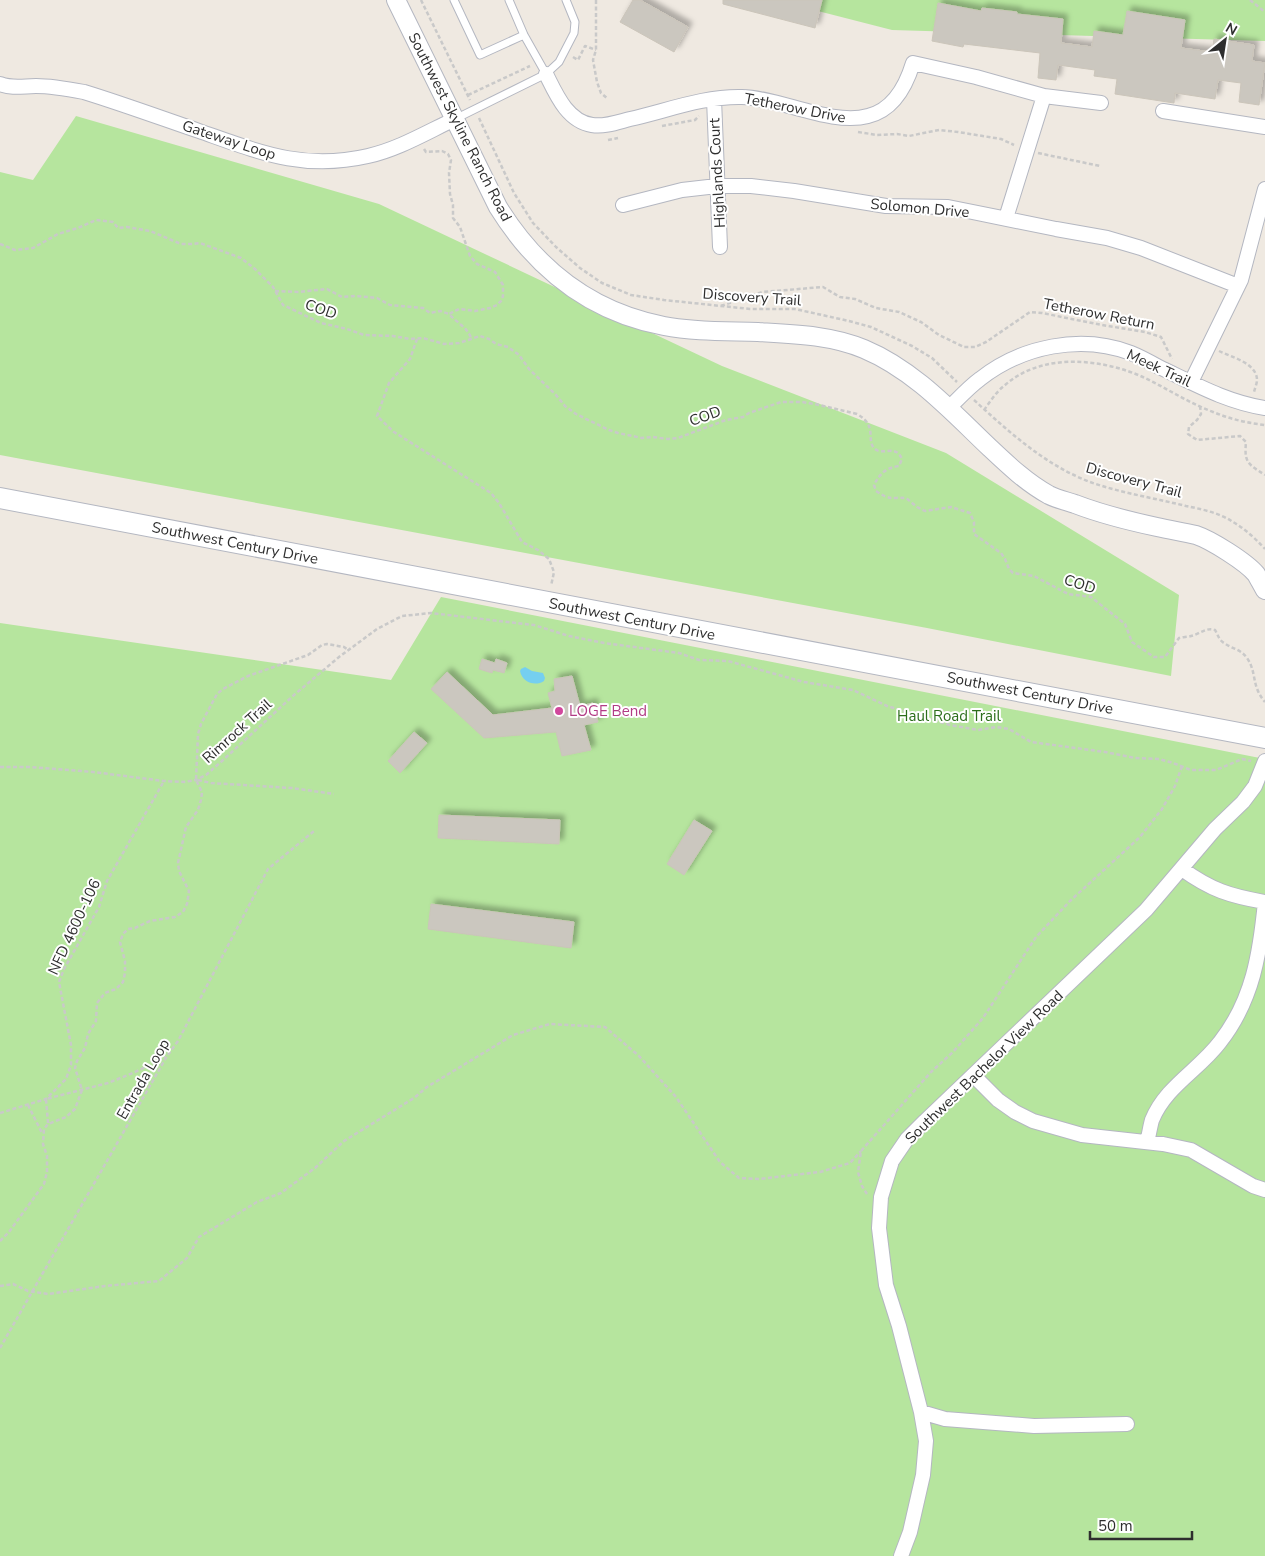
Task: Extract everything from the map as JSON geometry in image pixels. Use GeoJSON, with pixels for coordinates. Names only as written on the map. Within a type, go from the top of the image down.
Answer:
{"type":"FeatureCollection","features":[{"type":"Feature","properties":{"kind":"main road","name":"Southwest Century Drive"},"geometry":{"type":"LineString","coordinates":[[0,498],[1265,738]]}},
{"type":"Feature","properties":{"kind":"street","name":"Southwest Skyline Ranch Road"},"geometry":{"type":"LineString","coordinates":[[396,0],[498,207],[511,228],[562,282],[585,296],[633,319],[666,326],[796,334],[829,339],[863,348],[897,366],[925,386],[1014,470],[1050,496],[1123,519],[1198,536],[1233,555],[1255,573],[1265,590]]}},
{"type":"Feature","properties":{"kind":"street","name":"Tetherow Drive"},"geometry":{"type":"LineString","coordinates":[[546,74],[560,102],[574,118],[592,125],[604,125],[714,99],[742,97],[851,120],[870,116],[887,106],[898,96],[908,80],[913,64],[976,77],[1044,96],[1100,103]]}},
{"type":"Feature","properties":{"kind":"street","name":"Gateway Loop"},"geometry":{"type":"LineString","coordinates":[[0,84],[18,88],[37,86],[58,87],[84,92],[256,151],[285,159],[318,162],[369,156],[395,148],[455,119]]}},
{"type":"Feature","properties":{"kind":"street"},"geometry":{"type":"LineString","coordinates":[[1006,218],[1044,96]]}},
{"type":"Feature","properties":{"kind":"street","name":"Highlands Court"},"geometry":{"type":"LineString","coordinates":[[714,99],[720,247]]}},
{"type":"Feature","properties":{"kind":"street"},"geometry":{"type":"LineString","coordinates":[[1163,111],[1265,127]]}},
{"type":"Feature","properties":{"kind":"street","name":"Solomon Drive"},"geometry":{"type":"LineString","coordinates":[[623,205],[682,190],[717,186],[751,186],[886,206],[948,207],[1107,238],[1141,248],[1238,286]]}},
{"type":"Feature","properties":{"kind":"street"},"geometry":{"type":"LineString","coordinates":[[1191,382],[1238,286],[1264,195]]}},
{"type":"Feature","properties":{"kind":"street","name":"Meek Trail"},"geometry":{"type":"LineString","coordinates":[[949,408],[981,378],[1016,356],[1052,346],[1094,344],[1131,353],[1214,394],[1258,407]]}},
{"type":"Feature","properties":{"kind":"street","name":"Southwest Bachelor View Road"},"geometry":{"type":"LineString","coordinates":[[900,1556],[910,1532],[923,1475],[926,1441],[921,1412],[899,1326],[886,1285],[879,1228],[881,1197],[892,1161],[902,1146],[925,1121],[1146,910],[1215,829],[1243,802],[1255,786],[1265,762]]}},
{"type":"Feature","properties":{"kind":"street"},"geometry":{"type":"LineString","coordinates":[[1147,1142],[1152,1120],[1170,1091],[1220,1043],[1233,1023],[1252,982],[1259,954],[1265,902],[1234,896],[1215,889],[1182,869]]}},
{"type":"Feature","properties":{"kind":"street"},"geometry":{"type":"LineString","coordinates":[[973,1075],[998,1100],[1015,1112],[1033,1121],[1082,1135],[1163,1144],[1192,1150],[1253,1186],[1265,1190]]}},
{"type":"Feature","properties":{"kind":"street"},"geometry":{"type":"LineString","coordinates":[[921,1412],[945,1419],[1034,1426],[1127,1424]]}},
{"type":"Feature","properties":{"kind":"lane"},"geometry":{"type":"LineString","coordinates":[[454,0],[480,55],[524,35]]}},
{"type":"Feature","properties":{"kind":"lane"},"geometry":{"type":"LineString","coordinates":[[509,0],[524,35],[546,74]]}},
{"type":"Feature","properties":{"kind":"lane"},"geometry":{"type":"LineString","coordinates":[[455,119],[546,74],[559,62],[574,33],[575,22],[566,0]]}},
{"type":"Feature","properties":{"kind":"path","name":"Discovery Trail"},"geometry":{"type":"LineString","coordinates":[[421,0],[514,193],[533,223],[580,268],[602,283],[631,295],[718,307],[795,309],[849,320],[871,327],[905,342],[932,358],[984,410],[1041,457],[1068,472],[1115,490],[1204,510],[1232,521],[1257,540],[1265,549]]}},
{"type":"Feature","properties":{"kind":"path"},"geometry":{"type":"LineString","coordinates":[[596,0],[596,50],[593,60],[602,93],[608,99]]}},
{"type":"Feature","properties":{"kind":"path"},"geometry":{"type":"LineString","coordinates":[[1250,0],[1265,12]]}},
{"type":"Feature","properties":{"kind":"path"},"geometry":{"type":"LineString","coordinates":[[417,137],[426,152],[442,151],[448,154],[450,160],[450,194],[453,205],[453,218],[460,227],[470,256],[477,264],[495,272],[503,285],[503,296],[496,305],[475,311],[459,309],[449,314]]}},
{"type":"Feature","properties":{"kind":"path","name":"COD"},"geometry":{"type":"LineString","coordinates":[[0,244],[15,250],[33,248],[58,234],[96,220],[113,222],[118,228],[127,227],[150,231],[181,244],[200,243],[229,252],[241,258],[255,269],[275,290],[283,305],[320,323],[364,335],[393,336],[410,339],[423,338],[444,344],[459,343],[480,336],[515,350],[528,369],[572,412],[609,430],[642,438],[653,436],[668,439],[678,438],[726,420],[743,417],[749,413],[781,402],[815,404],[857,414],[870,427],[872,447],[880,451],[894,451],[899,453],[902,459],[899,466],[888,468],[881,473],[874,484],[876,491],[885,497],[893,499],[906,498],[925,511],[951,507],[970,513],[974,522],[974,534],[1000,553],[1009,569],[1014,573],[1034,576],[1068,594],[1092,597],[1126,624],[1132,642],[1154,657],[1165,657],[1179,638],[1191,636],[1205,630],[1215,630],[1220,640],[1240,650],[1252,665],[1256,689],[1265,702]]}},
{"type":"Feature","properties":{"kind":"path","name":"Tetherow Return"},"geometry":{"type":"LineString","coordinates":[[718,307],[762,292],[823,287],[840,297],[855,300],[876,308],[899,312],[921,322],[964,347],[974,347],[986,342],[1030,312],[1042,313],[1145,332],[1161,337],[1171,355],[1177,375]]}},
{"type":"Feature","properties":{"kind":"path"},"geometry":{"type":"LineString","coordinates":[[275,290],[298,292],[327,289],[342,297],[377,298],[390,305],[423,308],[430,313],[440,311],[449,314],[469,332],[471,338]]}},
{"type":"Feature","properties":{"kind":"path"},"geometry":{"type":"LineString","coordinates":[[417,338],[410,359],[389,383],[377,416],[394,432],[491,493],[522,542],[538,550],[549,559],[554,572],[547,602]]}},
{"type":"Feature","properties":{"kind":"path"},"geometry":{"type":"LineString","coordinates":[[1209,347],[1240,361],[1249,366],[1254,372],[1257,379],[1258,407]]}},
{"type":"Feature","properties":{"kind":"path"},"geometry":{"type":"LineString","coordinates":[[984,410],[1003,386],[1022,373],[1041,366],[1064,362],[1089,362],[1116,368],[1144,378],[1213,412],[1243,422],[1265,426]]}},
{"type":"Feature","properties":{"kind":"path"},"geometry":{"type":"LineString","coordinates":[[1200,406],[1201,414],[1189,427],[1188,434],[1197,440],[1240,436],[1246,442],[1245,455],[1249,465],[1265,475]]}},
{"type":"Feature","properties":{"kind":"path","name":"Rimrock Trail"},"geometry":{"type":"LineString","coordinates":[[0,767],[30,767],[93,772],[164,781],[184,782],[196,780],[217,766],[294,695],[348,650],[377,629],[402,616],[431,613],[534,625],[569,636],[604,643],[679,653],[699,660],[728,661],[804,682],[853,690],[887,706],[950,725],[978,730],[996,727],[1008,729],[1031,742],[1135,758],[1159,759],[1182,766]]}},
{"type":"Feature","properties":{"kind":"path"},"geometry":{"type":"LineString","coordinates":[[48,1124],[66,1117],[75,1110],[82,1090],[75,1068],[85,1048],[88,1034],[96,1021],[97,1002],[105,993],[116,989],[123,982],[125,961],[120,942],[123,934],[128,929],[150,921],[175,917],[183,912],[187,904],[189,891],[179,871],[178,863],[186,827],[198,810],[201,800],[202,792],[196,780],[198,734],[201,724],[217,694],[248,676],[308,655],[322,645],[344,647],[348,650]]}},
{"type":"Feature","properties":{"kind":"path"},"geometry":{"type":"LineString","coordinates":[[0,1286],[13,1284],[48,1294],[159,1281],[187,1258],[199,1237],[257,1202],[281,1193],[321,1163],[344,1141],[414,1098],[427,1086],[462,1067],[513,1035],[550,1024],[605,1027],[639,1056],[676,1097],[720,1162],[739,1178],[760,1179],[820,1172],[850,1163],[931,1072],[953,1052],[983,1018],[1036,937],[1070,901],[1140,837],[1162,809],[1175,786],[1182,766],[1191,770],[1204,771],[1216,770],[1242,759],[1265,762]]}},
{"type":"Feature","properties":{"kind":"path"},"geometry":{"type":"LineString","coordinates":[[196,780],[211,783],[292,788],[334,794]]}},
{"type":"Feature","properties":{"kind":"path","name":"NFD 4600-106"},"geometry":{"type":"LineString","coordinates":[[0,1113],[46,1099],[66,1079],[71,1065],[71,1045],[59,982],[64,969],[99,907],[107,882],[164,781]]}},
{"type":"Feature","properties":{"kind":"path","name":"Entrada Loop"},"geometry":{"type":"LineString","coordinates":[[0,1348],[178,1041],[268,869],[314,831]]}},
{"type":"Feature","properties":{"kind":"path"},"geometry":{"type":"LineString","coordinates":[[43,1134],[48,1124],[46,1099],[82,1090],[133,1073],[168,1056]]}},
{"type":"Feature","properties":{"kind":"path"},"geometry":{"type":"LineString","coordinates":[[0,1241],[9,1232],[44,1184],[47,1172],[47,1156],[43,1134],[28,1105]]}},
{"type":"Feature","properties":{"kind":"path"},"geometry":{"type":"LineString","coordinates":[[861,1151],[858,1172],[862,1186],[880,1208]]}},
{"type":"Feature","properties":{"kind":"green space"},"geometry":{"type":"Polygon","coordinates":[[[775,0],[1265,0],[1265,41],[892,30],[775,0]]]}},
{"type":"Feature","properties":{"kind":"green space"},"geometry":{"type":"Polygon","coordinates":[[[76,116],[379,204],[722,366],[946,453],[1179,595],[1171,676],[927,628],[0,455],[0,172],[33,180],[76,116]]]}},
{"type":"Feature","properties":{"kind":"green space","name":"Haul Road Trail"},"geometry":{"type":"Polygon","coordinates":[[[441,597],[1265,759],[1265,1556],[0,1556],[0,623],[391,680],[441,597]]]}},
{"type":"Feature","properties":{"kind":"water"},"geometry":{"type":"Polygon","coordinates":[[[525,667],[532,671],[543,673],[544,681],[537,684],[526,681],[520,671],[525,667]]]}},
{"type":"Feature","properties":{"kind":"building"},"geometry":{"type":"Polygon","coordinates":[[[633,0],[640,0],[688,27],[674,52],[620,22],[633,0]]]}},
{"type":"Feature","properties":{"kind":"building"},"geometry":{"type":"Polygon","coordinates":[[[723,0],[822,0],[815,28],[723,4],[723,0]]]}},
{"type":"Feature","properties":{"kind":"building"},"geometry":{"type":"Polygon","coordinates":[[[938,3],[981,11],[982,8],[1063,19],[1061,43],[1092,47],[1094,31],[1123,35],[1127,11],[1185,20],[1181,48],[1212,52],[1214,39],[1254,45],[1252,61],[1265,63],[1259,105],[1239,102],[1241,83],[1218,80],[1215,99],[1175,93],[1174,103],[1115,94],[1117,79],[1094,76],[1095,70],[1058,65],[1056,80],[1038,78],[1040,53],[964,44],[963,47],[932,41],[938,3]]]}},
{"type":"Feature","properties":{"kind":"building"},"geometry":{"type":"Polygon","coordinates":[[[482,659],[495,663],[496,659],[507,663],[504,673],[493,670],[492,673],[479,669],[482,659]]]}},
{"type":"Feature","properties":{"kind":"building","name":"LOGE Bend"},"geometry":{"type":"Polygon","coordinates":[[[447,672],[493,715],[552,708],[548,693],[555,691],[554,679],[572,676],[580,706],[593,703],[598,722],[584,725],[591,750],[562,756],[556,732],[484,738],[431,689],[447,672]]]}},
{"type":"Feature","properties":{"kind":"building"},"geometry":{"type":"Polygon","coordinates":[[[414,732],[427,743],[400,773],[388,761],[414,732]]]}},
{"type":"Feature","properties":{"kind":"building"},"geometry":{"type":"Polygon","coordinates":[[[439,815],[560,820],[559,844],[438,838],[439,815]]]}},
{"type":"Feature","properties":{"kind":"building"},"geometry":{"type":"Polygon","coordinates":[[[694,820],[712,831],[684,875],[667,864],[694,820]]]}},
{"type":"Feature","properties":{"kind":"building"},"geometry":{"type":"Polygon","coordinates":[[[431,904],[574,922],[571,948],[428,929],[431,904]]]}},
{"type":"Feature","properties":{"kind":"place","name":"LOGE Bend"},"geometry":{"type":"Point","coordinates":[559,711]}}]}
